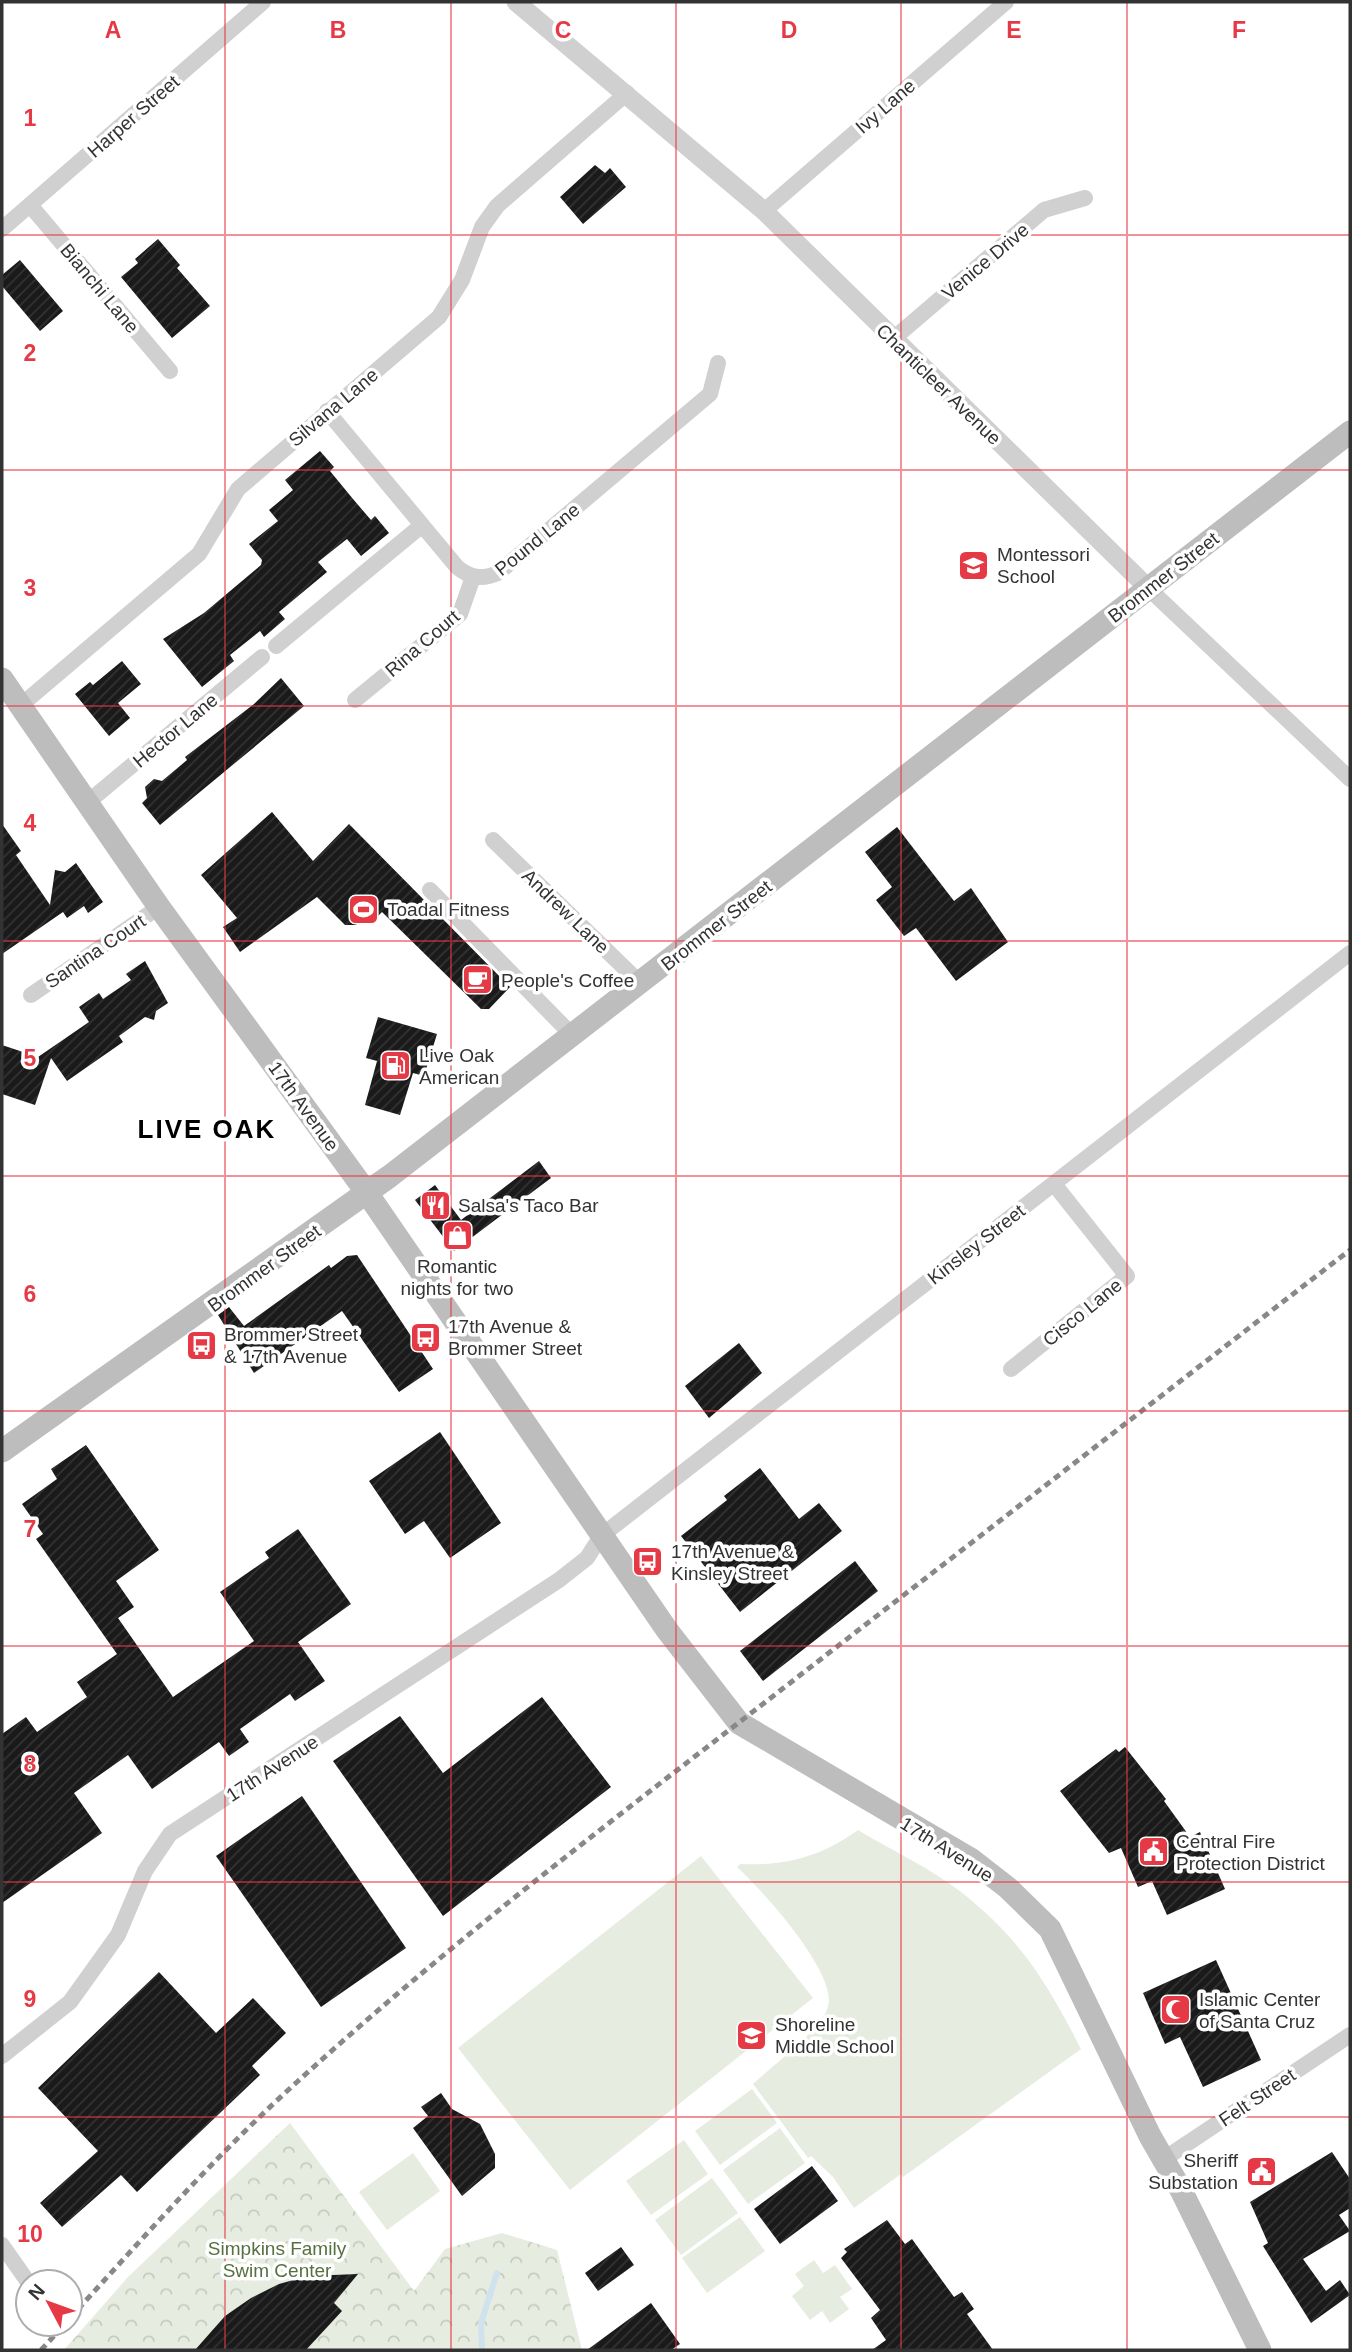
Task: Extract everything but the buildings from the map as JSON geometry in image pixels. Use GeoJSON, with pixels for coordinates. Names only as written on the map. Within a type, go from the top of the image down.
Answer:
{"type":"FeatureCollection","features":[{"type":"Feature","properties":{"kind":"main road","name":"Brommer Street"},"geometry":{"type":"LineString","coordinates":[[2,1451],[367,1193],[1350,432]]}},
{"type":"Feature","properties":{"kind":"main road","name":"17th Avenue"},"geometry":{"type":"LineString","coordinates":[[2,679],[159,907],[367,1193],[667,1630],[739,1723],[972,1860],[1008,1888],[1050,1929],[1260,2350]]}},
{"type":"Feature","properties":{"kind":"street","name":"Harper Street"},"geometry":{"type":"LineString","coordinates":[[2,229],[263,2]]}},
{"type":"Feature","properties":{"kind":"street","name":"Chanticleer Avenue"},"geometry":{"type":"LineString","coordinates":[[516,2],[764,211],[1148,588],[1350,779]]}},
{"type":"Feature","properties":{"kind":"street","name":"Ivy Lane"},"geometry":{"type":"LineString","coordinates":[[764,211],[1006,2]]}},
{"type":"Feature","properties":{"kind":"street","name":"Silvana Lane"},"geometry":{"type":"LineString","coordinates":[[20,706],[190,564],[212,536],[225,508],[238,489],[439,317],[462,280],[482,227],[497,206],[627,93]]}},
{"type":"Feature","properties":{"kind":"street","name":"Venice Drive"},"geometry":{"type":"LineString","coordinates":[[893,339],[1044,210],[1085,198]]}},
{"type":"Feature","properties":{"kind":"street","name":"Bianchi Lane"},"geometry":{"type":"LineString","coordinates":[[30,205],[170,371]]}},
{"type":"Feature","properties":{"kind":"street","name":"Pound Lane"},"geometry":{"type":"LineString","coordinates":[[327,411],[457,567],[473,577],[481,578],[498,573],[709,394],[718,363]]}},
{"type":"Feature","properties":{"kind":"street"},"geometry":{"type":"LineString","coordinates":[[276,646],[421,526]]}},
{"type":"Feature","properties":{"kind":"street","name":"Rina Court"},"geometry":{"type":"LineString","coordinates":[[355,700],[460,614],[473,577]]}},
{"type":"Feature","properties":{"kind":"street","name":"Hector Lane"},"geometry":{"type":"LineString","coordinates":[[88,802],[262,657]]}},
{"type":"Feature","properties":{"kind":"street","name":"Andrew Lane"},"geometry":{"type":"LineString","coordinates":[[493,840],[640,983]]}},
{"type":"Feature","properties":{"kind":"street"},"geometry":{"type":"LineString","coordinates":[[430,890],[573,1036]]}},
{"type":"Feature","properties":{"kind":"street","name":"Santina Court"},"geometry":{"type":"LineString","coordinates":[[31,995],[159,907]]}},
{"type":"Feature","properties":{"kind":"street","name":"Kinsley Street"},"geometry":{"type":"LineString","coordinates":[[601,1536],[1350,953]]}},
{"type":"Feature","properties":{"kind":"street","name":"Cisco Lane"},"geometry":{"type":"LineString","coordinates":[[1011,1369],[1126,1276],[1054,1184]]}},
{"type":"Feature","properties":{"kind":"street","name":"17th Avenue"},"geometry":{"type":"LineString","coordinates":[[2,2056],[70,2002],[117,1935],[145,1871],[170,1834],[559,1580],[587,1558],[601,1536]]}},
{"type":"Feature","properties":{"kind":"street","name":"Felt Street"},"geometry":{"type":"LineString","coordinates":[[1164,2160],[1350,2035]]}},
{"type":"Feature","properties":{"kind":"street"},"geometry":{"type":"LineString","coordinates":[[2,2245],[18,2268]]}},
{"type":"Feature","properties":{"kind":"green space"},"geometry":{"type":"Polygon","coordinates":[[[858,1830],[949,1883],[1000,1927],[1031,1963],[1081,2049],[903,2177],[901,2174],[854,2208],[833,2177],[811,2156],[808,2158],[753,2084],[816,2026],[828,2007],[828,1992],[810,1954],[795,1932],[737,1867],[740,1864],[802,1858],[830,1847],[858,1830]]]}},
{"type":"Feature","properties":{"kind":"green space"},"geometry":{"type":"Polygon","coordinates":[[[701,1856],[813,1998],[570,2190],[458,2048],[701,1856]]]}},
{"type":"Feature","properties":{"kind":"green space"},"geometry":{"type":"Polygon","coordinates":[[[752,2089],[777,2123],[720,2165],[695,2131],[752,2089]]]}},
{"type":"Feature","properties":{"kind":"green space","name":"Simpkins Family Swim Center"},"geometry":{"type":"Polygon","coordinates":[[[290,2123],[414,2291],[445,2249],[502,2233],[557,2250],[582,2350],[64,2350],[75,2338],[84,2338],[84,2327],[128,2277],[290,2123]]]}},
{"type":"Feature","properties":{"kind":"green space"},"geometry":{"type":"Polygon","coordinates":[[[780,2128],[805,2163],[748,2204],[723,2170],[780,2128]]]}},
{"type":"Feature","properties":{"kind":"green space"},"geometry":{"type":"Polygon","coordinates":[[[684,2140],[708,2174],[651,2215],[626,2181],[684,2140]]]}},
{"type":"Feature","properties":{"kind":"green space"},"geometry":{"type":"Polygon","coordinates":[[[413,2153],[440,2191],[387,2230],[359,2192],[413,2153]]]}},
{"type":"Feature","properties":{"kind":"green space"},"geometry":{"type":"Polygon","coordinates":[[[712,2178],[738,2213],[681,2255],[655,2220],[712,2178]]]}},
{"type":"Feature","properties":{"kind":"green space"},"geometry":{"type":"Polygon","coordinates":[[[740,2217],[765,2251],[707,2293],[682,2258],[740,2217]]]}},
{"type":"Feature","properties":{"kind":"green space"},"geometry":{"type":"Polygon","coordinates":[[[814,2260],[823,2273],[835,2265],[852,2289],[840,2297],[849,2309],[830,2323],[822,2311],[810,2320],[792,2296],[804,2286],[795,2274],[814,2260]]]}},
{"type":"Feature","properties":{"kind":"waterway"},"geometry":{"type":"LineString","coordinates":[[482,2350],[481,2323],[497,2273]]}},
{"type":"Feature","properties":{"kind":"railway"},"geometry":{"type":"LineString","coordinates":[[84,2303],[238,2138],[357,2028],[419,1976],[607,1824],[1350,1250]]}},
{"type":"Feature","properties":{"kind":"railway"},"geometry":{"type":"LineString","coordinates":[[41,2350],[52,2338]]}},
{"type":"Feature","properties":{"kind":"place","name":"Montessori School"},"geometry":{"type":"Point","coordinates":[974,565]}},
{"type":"Feature","properties":{"kind":"place","name":"Toadal Fitness"},"geometry":{"type":"Point","coordinates":[364,909]}},
{"type":"Feature","properties":{"kind":"place","name":"People's Coffee"},"geometry":{"type":"Point","coordinates":[478,980]}},
{"type":"Feature","properties":{"kind":"place","name":"Live Oak American"},"geometry":{"type":"Point","coordinates":[396,1066]}},
{"type":"Feature","properties":{"kind":"place","name":"Salsa's Taco Bar"},"geometry":{"type":"Point","coordinates":[435,1205]}},
{"type":"Feature","properties":{"kind":"place","name":"Romantic nights for two"},"geometry":{"type":"Point","coordinates":[457,1235]}},
{"type":"Feature","properties":{"kind":"place","name":"17th Avenue & Brommer Street"},"geometry":{"type":"Point","coordinates":[425,1337]}},
{"type":"Feature","properties":{"kind":"place","name":"Brommer Street & 17th Avenue"},"geometry":{"type":"Point","coordinates":[201,1345]}},
{"type":"Feature","properties":{"kind":"place","name":"17th Avenue & Kinsley Street"},"geometry":{"type":"Point","coordinates":[648,1562]}},
{"type":"Feature","properties":{"kind":"place","name":"Central Fire Protection District"},"geometry":{"type":"Point","coordinates":[1153,1852]}},
{"type":"Feature","properties":{"kind":"place","name":"Islamic Center of Santa Cruz"},"geometry":{"type":"Point","coordinates":[1176,2010]}},
{"type":"Feature","properties":{"kind":"place","name":"Shoreline Middle School"},"geometry":{"type":"Point","coordinates":[752,2035]}},
{"type":"Feature","properties":{"kind":"place","name":"Sheriff Substation"},"geometry":{"type":"Point","coordinates":[1261,2171]}},
{"type":"Feature","properties":{"kind":"district","name":"LIVE OAK"},"geometry":{"type":"Point","coordinates":[207,1129]}}]}
